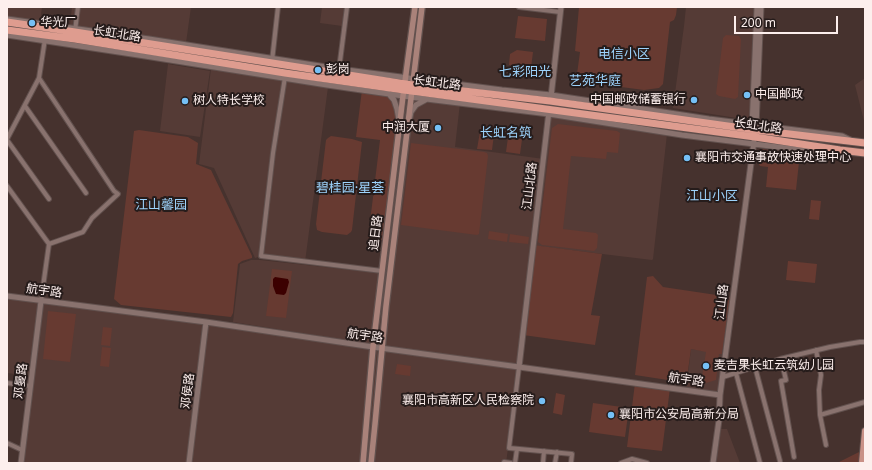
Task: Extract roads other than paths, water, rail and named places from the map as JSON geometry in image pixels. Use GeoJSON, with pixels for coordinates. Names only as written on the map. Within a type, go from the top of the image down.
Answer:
{"type":"FeatureCollection","features":[{"type":"Feature","properties":{"kind":"highway","name":"长虹北路"},"geometry":{"type":"LineString","coordinates":[[7,22],[76,30],[272,61],[408,87],[440,95],[550,105]]}},
{"type":"Feature","properties":{"kind":"highway","name":"长虹北路"},"geometry":{"type":"LineString","coordinates":[[7,30],[45,38],[74,39],[285,76],[370,85],[408,87],[754,132],[865,143]]}},
{"type":"Feature","properties":{"kind":"highway","name":"长虹北路"},"geometry":{"type":"LineString","coordinates":[[754,132],[865,154]]}},
{"type":"Feature","properties":{"kind":"main road","name":"追日路"},"geometry":{"type":"LineString","coordinates":[[371,463],[376,424],[381,348],[407,128],[408,87],[415,7]]}},
{"type":"Feature","properties":{"kind":"main road","name":"追日路"},"geometry":{"type":"LineString","coordinates":[[363,463],[382,271],[399,128],[422,7]]}},
{"type":"Feature","properties":{"kind":"main road"},"geometry":{"type":"LineString","coordinates":[[862,463],[865,431]]}},
{"type":"Feature","properties":{"kind":"street"},"geometry":{"type":"LineString","coordinates":[[7,18],[76,30],[78,7]]}},
{"type":"Feature","properties":{"kind":"street"},"geometry":{"type":"LineString","coordinates":[[278,7],[272,61],[338,69],[408,87],[427,99],[550,105],[709,119],[754,132]]}},
{"type":"Feature","properties":{"kind":"street"},"geometry":{"type":"LineString","coordinates":[[338,69],[347,7]]}},
{"type":"Feature","properties":{"kind":"street"},"geometry":{"type":"LineString","coordinates":[[518,7],[560,9]]}},
{"type":"Feature","properties":{"kind":"street"},"geometry":{"type":"LineString","coordinates":[[754,132],[757,7]]}},
{"type":"Feature","properties":{"kind":"street"},"geometry":{"type":"LineString","coordinates":[[754,132],[761,7]]}},
{"type":"Feature","properties":{"kind":"street","name":"江山北路"},"geometry":{"type":"LineString","coordinates":[[519,366],[560,9]]}},
{"type":"Feature","properties":{"kind":"street"},"geometry":{"type":"LineString","coordinates":[[7,35],[45,38],[39,78],[7,139],[49,199]]}},
{"type":"Feature","properties":{"kind":"street"},"geometry":{"type":"LineString","coordinates":[[382,271],[261,256],[273,153],[285,76],[389,94],[408,87]]}},
{"type":"Feature","properties":{"kind":"street"},"geometry":{"type":"LineString","coordinates":[[39,78],[114,191],[118,194],[92,218],[83,232],[49,244]]}},
{"type":"Feature","properties":{"kind":"street"},"geometry":{"type":"LineString","coordinates":[[370,85],[385,91],[394,100],[398,109],[399,128]]}},
{"type":"Feature","properties":{"kind":"street"},"geometry":{"type":"LineString","coordinates":[[407,128],[411,112],[416,105],[427,99],[440,95]]}},
{"type":"Feature","properties":{"kind":"street"},"geometry":{"type":"LineString","coordinates":[[25,106],[86,193]]}},
{"type":"Feature","properties":{"kind":"street","name":"江山路"},"geometry":{"type":"LineString","coordinates":[[713,463],[719,420],[720,395],[754,132]]}},
{"type":"Feature","properties":{"kind":"street"},"geometry":{"type":"LineString","coordinates":[[7,186],[49,244],[40,301]]}},
{"type":"Feature","properties":{"kind":"street","name":"航宇路"},"geometry":{"type":"LineString","coordinates":[[7,296],[206,322],[720,395]]}},
{"type":"Feature","properties":{"kind":"street","name":"邓曼路"},"geometry":{"type":"LineString","coordinates":[[21,463],[40,301]]}},
{"type":"Feature","properties":{"kind":"street","name":"邓侯路"},"geometry":{"type":"LineString","coordinates":[[189,463],[206,322]]}},
{"type":"Feature","properties":{"kind":"street"},"geometry":{"type":"LineString","coordinates":[[723,377],[816,350],[865,342]]}},
{"type":"Feature","properties":{"kind":"street"},"geometry":{"type":"LineString","coordinates":[[816,350],[821,375],[819,390],[820,415],[826,445]]}},
{"type":"Feature","properties":{"kind":"street"},"geometry":{"type":"LineString","coordinates":[[781,359],[786,380],[781,381],[794,457]]}},
{"type":"Feature","properties":{"kind":"street"},"geometry":{"type":"LineString","coordinates":[[519,366],[509,448],[572,454],[571,463]]}},
{"type":"Feature","properties":{"kind":"street"},"geometry":{"type":"LineString","coordinates":[[755,367],[780,461]]}},
{"type":"Feature","properties":{"kind":"street"},"geometry":{"type":"LineString","coordinates":[[736,373],[760,463]]}},
{"type":"Feature","properties":{"kind":"street"},"geometry":{"type":"LineString","coordinates":[[7,383],[30,386]]}},
{"type":"Feature","properties":{"kind":"street"},"geometry":{"type":"LineString","coordinates":[[820,415],[865,402]]}},
{"type":"Feature","properties":{"kind":"street"},"geometry":{"type":"LineString","coordinates":[[7,443],[22,450]]}},
{"type":"Feature","properties":{"kind":"street"},"geometry":{"type":"LineString","coordinates":[[515,463],[517,449]]}},
{"type":"Feature","properties":{"kind":"street"},"geometry":{"type":"LineString","coordinates":[[543,463],[544,451]]}},
{"type":"Feature","properties":{"kind":"street"},"geometry":{"type":"LineString","coordinates":[[555,463],[556,452]]}},
{"type":"Feature","properties":{"kind":"street"},"geometry":{"type":"LineString","coordinates":[[621,463],[629,462],[632,459],[647,463]]}},
{"type":"Feature","properties":{"kind":"street"},"geometry":{"type":"LineString","coordinates":[[504,462],[511,463]]}},
{"type":"Feature","properties":{"kind":"place","name":"华光厂"},"geometry":{"type":"Point","coordinates":[32,23]}},
{"type":"Feature","properties":{"kind":"place","name":"彭岗"},"geometry":{"type":"Point","coordinates":[318,70]}},
{"type":"Feature","properties":{"kind":"place","name":"中国邮政"},"geometry":{"type":"Point","coordinates":[747,95]}},
{"type":"Feature","properties":{"kind":"place","name":"中国邮政储蓄银行"},"geometry":{"type":"Point","coordinates":[694,100]}},
{"type":"Feature","properties":{"kind":"place","name":"树人特长学校"},"geometry":{"type":"Point","coordinates":[185,101]}},
{"type":"Feature","properties":{"kind":"place","name":"中润大厦"},"geometry":{"type":"Point","coordinates":[438,128]}},
{"type":"Feature","properties":{"kind":"place","name":"襄阳市交通事故快速处理中心"},"geometry":{"type":"Point","coordinates":[687,158]}},
{"type":"Feature","properties":{"kind":"place","name":"麦吉果长虹云筑幼儿园"},"geometry":{"type":"Point","coordinates":[706,366]}},
{"type":"Feature","properties":{"kind":"place","name":"襄阳市高新区人民检察院"},"geometry":{"type":"Point","coordinates":[542,401]}},
{"type":"Feature","properties":{"kind":"place","name":"襄阳市公安局高新分局"},"geometry":{"type":"Point","coordinates":[611,415]}},
{"type":"Feature","properties":{"kind":"district","name":"电信小区"},"geometry":{"type":"Point","coordinates":[624,54]}},
{"type":"Feature","properties":{"kind":"district","name":"七彩阳光"},"geometry":{"type":"Point","coordinates":[525,72]}},
{"type":"Feature","properties":{"kind":"district","name":"艺苑华庭"},"geometry":{"type":"Point","coordinates":[595,81]}},
{"type":"Feature","properties":{"kind":"district","name":"长虹名筑"},"geometry":{"type":"Point","coordinates":[506,133]}},
{"type":"Feature","properties":{"kind":"district","name":"碧桂园·星荟"},"geometry":{"type":"Point","coordinates":[350,188]}},
{"type":"Feature","properties":{"kind":"district","name":"江山小区"},"geometry":{"type":"Point","coordinates":[712,196]}},
{"type":"Feature","properties":{"kind":"district","name":"江山馨园"},"geometry":{"type":"Point","coordinates":[161,205]}}]}
